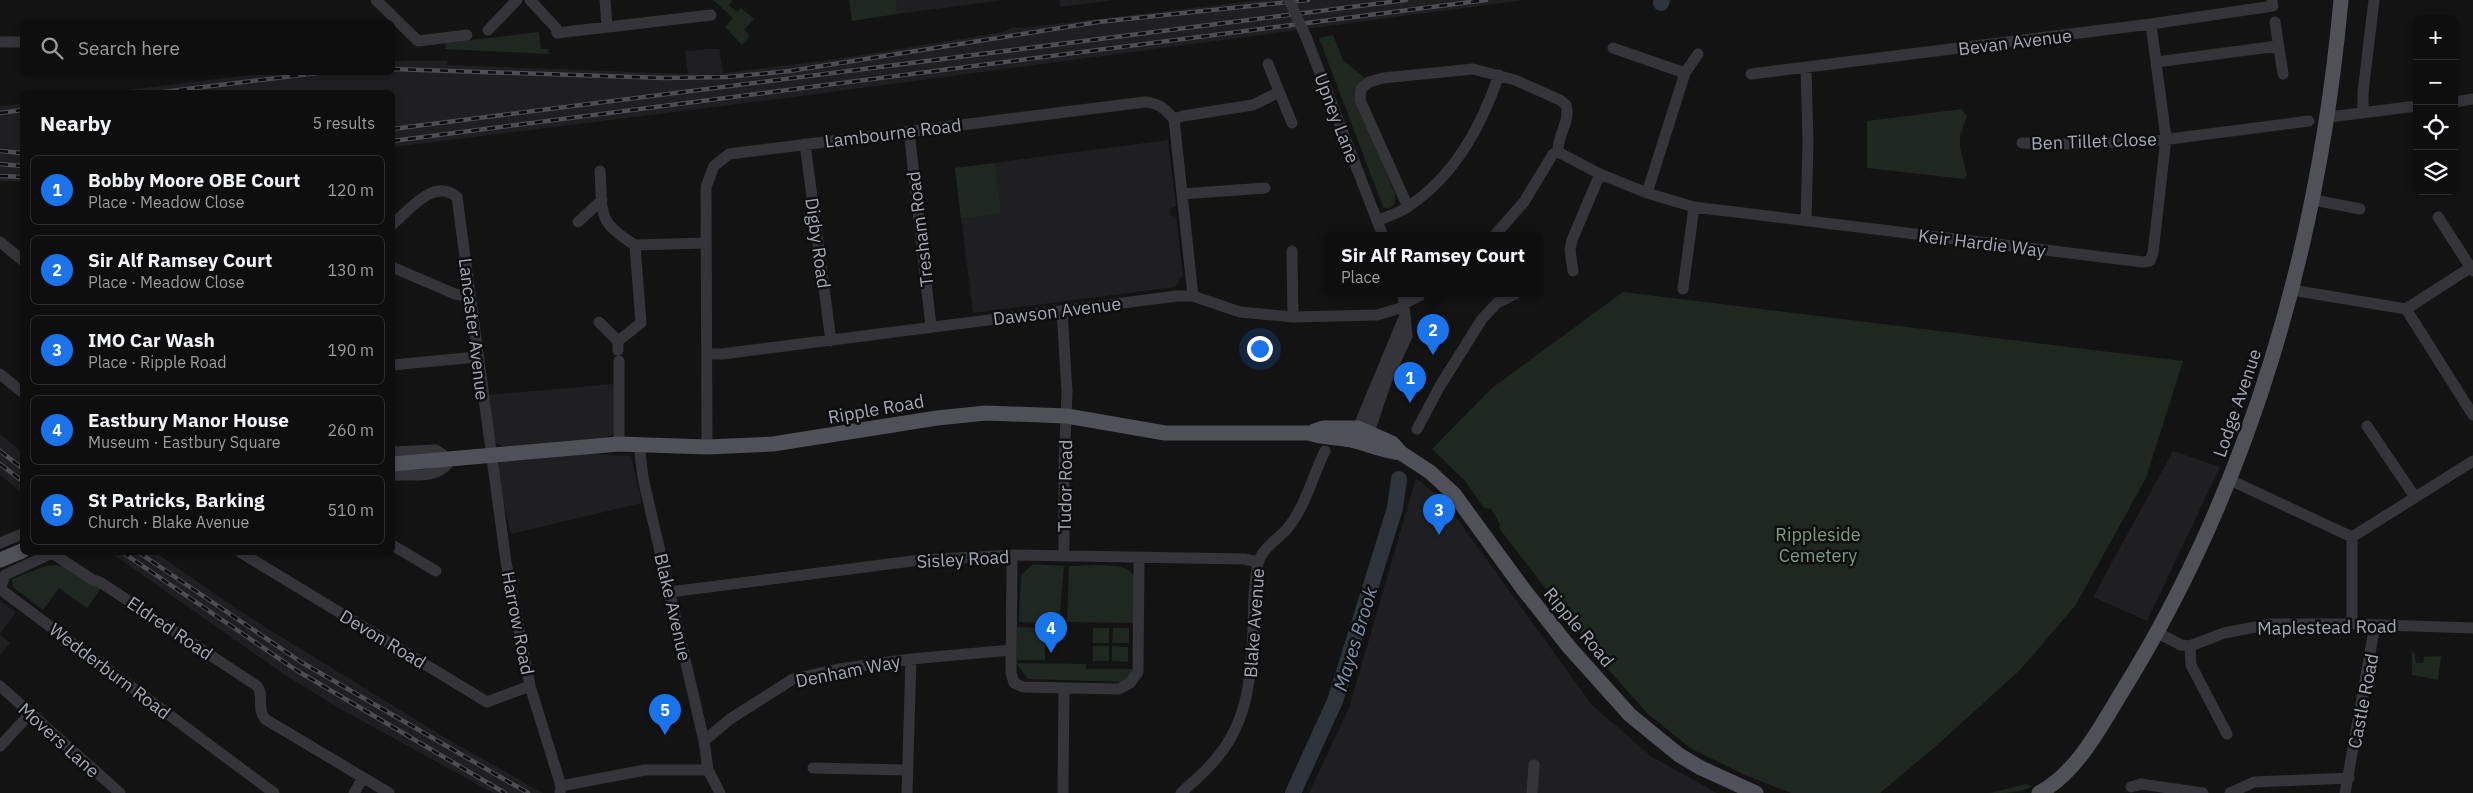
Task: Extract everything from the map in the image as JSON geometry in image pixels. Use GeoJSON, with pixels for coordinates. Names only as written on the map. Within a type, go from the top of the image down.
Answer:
{"type":"FeatureCollection","features":[{"type":"Feature","properties":{"kind":"main road","name":"Lodge Avenue"},"geometry":{"type":"LineString","coordinates":[[2039,793],[2058,786],[2097,732],[2182,584],[2230,480],[2263,386],[2292,290],[2314,200],[2328,117],[2341,0]]}},
{"type":"Feature","properties":{"kind":"main road","name":"Ripple Road"},"geometry":{"type":"LineString","coordinates":[[395,464],[619,444],[707,447],[773,444],[966,414],[1034,413],[1067,416],[1165,433],[1308,434],[1320,437],[1362,436],[1388,451],[1401,453],[1430,472],[1454,494],[1552,625],[1630,715],[1679,756],[1756,793]]}},
{"type":"Feature","properties":{"kind":"main road"},"geometry":{"type":"LineString","coordinates":[[0,560],[20,552]]}},
{"type":"Feature","properties":{"kind":"street"},"geometry":{"type":"LineString","coordinates":[[376,0],[418,41],[467,36]]}},
{"type":"Feature","properties":{"kind":"street"},"geometry":{"type":"LineString","coordinates":[[488,30],[517,0]]}},
{"type":"Feature","properties":{"kind":"street"},"geometry":{"type":"LineString","coordinates":[[530,0],[556,28],[557,32],[711,14]]}},
{"type":"Feature","properties":{"kind":"street"},"geometry":{"type":"LineString","coordinates":[[605,0],[607,26]]}},
{"type":"Feature","properties":{"kind":"street","name":"Upney Lane"},"geometry":{"type":"LineString","coordinates":[[1289,0],[1306,37],[1381,232]]}},
{"type":"Feature","properties":{"kind":"street","name":"Bevan Avenue"},"geometry":{"type":"LineString","coordinates":[[1751,74],[2151,24],[2273,6],[2272,0]]}},
{"type":"Feature","properties":{"kind":"street"},"geometry":{"type":"LineString","coordinates":[[2363,113],[2363,92],[2374,0]]}},
{"type":"Feature","properties":{"kind":"street"},"geometry":{"type":"LineString","coordinates":[[2275,22],[2283,74]]}},
{"type":"Feature","properties":{"kind":"street"},"geometry":{"type":"LineString","coordinates":[[2151,24],[2166,138],[2309,121]]}},
{"type":"Feature","properties":{"kind":"street"},"geometry":{"type":"LineString","coordinates":[[0,42],[20,42]]}},
{"type":"Feature","properties":{"kind":"street"},"geometry":{"type":"LineString","coordinates":[[2156,62],[2278,46]]}},
{"type":"Feature","properties":{"kind":"street"},"geometry":{"type":"LineString","coordinates":[[1613,48],[1685,73]]}},
{"type":"Feature","properties":{"kind":"street"},"geometry":{"type":"LineString","coordinates":[[1647,193],[1685,73],[1698,54]]}},
{"type":"Feature","properties":{"kind":"street"},"geometry":{"type":"LineString","coordinates":[[1268,64],[1292,123]]}},
{"type":"Feature","properties":{"kind":"street"},"geometry":{"type":"LineString","coordinates":[[1408,207],[1360,100],[1361,89],[1369,82],[1384,78],[1465,68],[1498,75],[1560,100],[1566,105],[1567,119],[1560,137],[1558,152],[1552,154],[1524,202],[1498,232]]}},
{"type":"Feature","properties":{"kind":"street"},"geometry":{"type":"LineString","coordinates":[[1806,68],[1808,142],[1806,221]]}},
{"type":"Feature","properties":{"kind":"street"},"geometry":{"type":"LineString","coordinates":[[1377,221],[1408,207],[1438,183],[1480,125],[1498,75]]}},
{"type":"Feature","properties":{"kind":"street"},"geometry":{"type":"LineString","coordinates":[[1193,296],[1174,119],[1253,105],[1279,92]]}},
{"type":"Feature","properties":{"kind":"street"},"geometry":{"type":"LineString","coordinates":[[2458,101],[2473,99]]}},
{"type":"Feature","properties":{"kind":"street","name":"Lambourne Road"},"geometry":{"type":"LineString","coordinates":[[707,447],[706,187],[714,166],[729,154],[1145,102],[1160,106],[1174,119]]}},
{"type":"Feature","properties":{"kind":"street"},"geometry":{"type":"LineString","coordinates":[[2328,117],[2413,107]]}},
{"type":"Feature","properties":{"kind":"street","name":"Tresham Road"},"geometry":{"type":"LineString","coordinates":[[909,131],[932,326]]}},
{"type":"Feature","properties":{"kind":"street","name":"Ben Tillet Close"},"geometry":{"type":"LineString","coordinates":[[2022,144],[2075,144],[2166,138]]}},
{"type":"Feature","properties":{"kind":"street","name":"Keir Hardie Way"},"geometry":{"type":"LineString","coordinates":[[1558,152],[1600,174],[1647,193],[1694,207],[1979,244],[2150,261],[2153,252],[2166,138]]}},
{"type":"Feature","properties":{"kind":"street","name":"Digby Road"},"geometry":{"type":"LineString","coordinates":[[805,144],[831,342]]}},
{"type":"Feature","properties":{"kind":"street"},"geometry":{"type":"LineString","coordinates":[[600,171],[604,218],[613,232],[635,245],[705,243]]}},
{"type":"Feature","properties":{"kind":"street"},"geometry":{"type":"LineString","coordinates":[[1573,270],[1570,250],[1572,240],[1600,174]]}},
{"type":"Feature","properties":{"kind":"street"},"geometry":{"type":"LineString","coordinates":[[1182,194],[1265,188]]}},
{"type":"Feature","properties":{"kind":"street","name":"Lancaster Avenue"},"geometry":{"type":"LineString","coordinates":[[395,222],[426,194],[452,192],[457,197],[490,455]]}},
{"type":"Feature","properties":{"kind":"street"},"geometry":{"type":"LineString","coordinates":[[578,222],[602,200]]}},
{"type":"Feature","properties":{"kind":"street"},"geometry":{"type":"LineString","coordinates":[[2314,200],[2360,209]]}},
{"type":"Feature","properties":{"kind":"street"},"geometry":{"type":"LineString","coordinates":[[1682,290],[1694,207]]}},
{"type":"Feature","properties":{"kind":"street"},"geometry":{"type":"LineString","coordinates":[[2292,290],[2406,309],[2472,268],[2438,216]]}},
{"type":"Feature","properties":{"kind":"street"},"geometry":{"type":"LineString","coordinates":[[0,242],[20,258]]}},
{"type":"Feature","properties":{"kind":"street"},"geometry":{"type":"LineString","coordinates":[[619,351],[641,323],[635,245]]}},
{"type":"Feature","properties":{"kind":"street"},"geometry":{"type":"LineString","coordinates":[[1292,251],[1293,317]]}},
{"type":"Feature","properties":{"kind":"street"},"geometry":{"type":"LineString","coordinates":[[395,268],[455,294],[469,297]]}},
{"type":"Feature","properties":{"kind":"street","name":"Dawson Avenue"},"geometry":{"type":"LineString","coordinates":[[707,354],[831,342],[932,326],[1177,296],[1193,296],[1240,312],[1293,317],[1377,315],[1404,305],[1418,297]]}},
{"type":"Feature","properties":{"kind":"street"},"geometry":{"type":"LineString","coordinates":[[1417,429],[1440,386],[1494,298]]}},
{"type":"Feature","properties":{"kind":"street"},"geometry":{"type":"LineString","coordinates":[[1362,436],[1372,389],[1399,334],[1404,305]]}},
{"type":"Feature","properties":{"kind":"street"},"geometry":{"type":"LineString","coordinates":[[2406,309],[2473,415]]}},
{"type":"Feature","properties":{"kind":"street","name":"Tudor Road"},"geometry":{"type":"LineString","coordinates":[[1062,311],[1068,392],[1064,469],[1064,556]]}},
{"type":"Feature","properties":{"kind":"street"},"geometry":{"type":"LineString","coordinates":[[599,322],[619,351],[619,444]]}},
{"type":"Feature","properties":{"kind":"street"},"geometry":{"type":"LineString","coordinates":[[395,365],[477,356]]}},
{"type":"Feature","properties":{"kind":"street"},"geometry":{"type":"LineString","coordinates":[[0,374],[20,390]]}},
{"type":"Feature","properties":{"kind":"street"},"geometry":{"type":"LineString","coordinates":[[2367,426],[2415,497]]}},
{"type":"Feature","properties":{"kind":"street","name":"Blake Avenue"},"geometry":{"type":"LineString","coordinates":[[639,445],[643,478],[704,741],[708,770],[720,793]]}},
{"type":"Feature","properties":{"kind":"street"},"geometry":{"type":"LineString","coordinates":[[395,452],[436,450],[450,460]]}},
{"type":"Feature","properties":{"kind":"street","name":"Blake Avenue"},"geometry":{"type":"LineString","coordinates":[[1182,793],[1220,755],[1239,722],[1246,704],[1251,679],[1255,585],[1258,562],[1266,548],[1287,529],[1300,508],[1308,494],[1317,467],[1325,451]]}},
{"type":"Feature","properties":{"kind":"street","name":"Harrow Road"},"geometry":{"type":"LineString","coordinates":[[490,455],[506,562],[530,686],[561,790]]}},
{"type":"Feature","properties":{"kind":"street","name":"Ripple Road"},"geometry":{"type":"LineString","coordinates":[[395,475],[433,474],[445,468],[450,460]]}},
{"type":"Feature","properties":{"kind":"street"},"geometry":{"type":"LineString","coordinates":[[2352,537],[2473,461]]}},
{"type":"Feature","properties":{"kind":"street"},"geometry":{"type":"LineString","coordinates":[[2230,480],[2352,537]]}},
{"type":"Feature","properties":{"kind":"street"},"geometry":{"type":"LineString","coordinates":[[0,543],[20,535]]}},
{"type":"Feature","properties":{"kind":"street"},"geometry":{"type":"LineString","coordinates":[[2352,537],[2352,624]]}},
{"type":"Feature","properties":{"kind":"street"},"geometry":{"type":"LineString","coordinates":[[395,547],[436,571]]}},
{"type":"Feature","properties":{"kind":"street","name":"Wedderburn Road"},"geometry":{"type":"LineString","coordinates":[[48,555],[5,575],[1,587],[4,592],[274,793]]}},
{"type":"Feature","properties":{"kind":"street","name":"Eldred Road"},"geometry":{"type":"LineString","coordinates":[[55,555],[93,580],[100,582],[257,686],[261,694],[260,712],[265,719],[363,778]]}},
{"type":"Feature","properties":{"kind":"street","name":"Devon Road"},"geometry":{"type":"LineString","coordinates":[[245,555],[487,702],[530,686]]}},
{"type":"Feature","properties":{"kind":"street"},"geometry":{"type":"LineString","coordinates":[[1012,555],[1011,673],[1014,683],[1023,687],[1118,689],[1130,683],[1138,672],[1139,559]]}},
{"type":"Feature","properties":{"kind":"street","name":"Sisley Road"},"geometry":{"type":"LineString","coordinates":[[670,592],[920,560],[1012,555],[1139,559],[1244,559],[1258,562]]}},
{"type":"Feature","properties":{"kind":"street","name":"Maplestead Road"},"geometry":{"type":"LineString","coordinates":[[2190,646],[2224,634],[2272,624],[2352,624],[2473,628]]}},
{"type":"Feature","properties":{"kind":"street","name":"Castle Road"},"geometry":{"type":"LineString","coordinates":[[2345,793],[2376,625]]}},
{"type":"Feature","properties":{"kind":"street"},"geometry":{"type":"LineString","coordinates":[[2156,632],[2181,645],[2190,646],[2191,665],[2227,734]]}},
{"type":"Feature","properties":{"kind":"street","name":"Denham Way"},"geometry":{"type":"LineString","coordinates":[[704,741],[730,718],[793,679],[840,669],[911,659],[1011,650]]}},
{"type":"Feature","properties":{"kind":"street"},"geometry":{"type":"LineString","coordinates":[[907,793],[911,659]]}},
{"type":"Feature","properties":{"kind":"street","name":"Movers Lane"},"geometry":{"type":"LineString","coordinates":[[0,686],[120,793]]}},
{"type":"Feature","properties":{"kind":"street"},"geometry":{"type":"LineString","coordinates":[[1064,688],[1064,793]]}},
{"type":"Feature","properties":{"kind":"street"},"geometry":{"type":"LineString","coordinates":[[0,746],[30,714]]}},
{"type":"Feature","properties":{"kind":"street"},"geometry":{"type":"LineString","coordinates":[[1532,793],[1534,765]]}},
{"type":"Feature","properties":{"kind":"street"},"geometry":{"type":"LineString","coordinates":[[813,768],[907,770]]}},
{"type":"Feature","properties":{"kind":"street"},"geometry":{"type":"LineString","coordinates":[[561,790],[645,770],[708,770]]}},
{"type":"Feature","properties":{"kind":"street"},"geometry":{"type":"LineString","coordinates":[[354,793],[363,778],[389,793]]}},
{"type":"Feature","properties":{"kind":"street"},"geometry":{"type":"LineString","coordinates":[[2230,793],[2254,782],[2349,778]]}},
{"type":"Feature","properties":{"kind":"street"},"geometry":{"type":"LineString","coordinates":[[2131,787],[2141,784],[2203,793]]}},
{"type":"Feature","properties":{"kind":"shaded area"},"geometry":{"type":"Polygon","coordinates":[[[896,0],[1004,0],[897,14],[896,0]]]}},
{"type":"Feature","properties":{"kind":"shaded area"},"geometry":{"type":"Polygon","coordinates":[[[1059,0],[1114,0],[1060,7],[1059,0]]]}},
{"type":"Feature","properties":{"kind":"shaded area"},"geometry":{"type":"Polygon","coordinates":[[[1259,0],[1525,0],[793,97],[395,147],[395,90],[127,90],[250,75],[395,75],[395,61],[447,61],[447,65],[688,74],[685,51],[708,49],[719,49],[723,73],[838,59],[1003,32],[1013,27],[1022,28],[1259,0]]]}},
{"type":"Feature","properties":{"kind":"shaded area"},"geometry":{"type":"Polygon","coordinates":[[[20,104],[20,182],[0,181],[0,106],[20,104]]]}},
{"type":"Feature","properties":{"kind":"shaded area"},"geometry":{"type":"Polygon","coordinates":[[[1168,140],[1176,206],[1170,209],[1170,215],[1176,217],[1183,275],[1175,287],[973,313],[955,168],[1168,140]]]}},
{"type":"Feature","properties":{"kind":"shaded area"},"geometry":{"type":"Polygon","coordinates":[[[614,384],[615,430],[612,435],[604,438],[504,447],[496,443],[492,435],[488,395],[614,384]]]}},
{"type":"Feature","properties":{"kind":"shaded area"},"geometry":{"type":"Polygon","coordinates":[[[0,434],[20,450],[20,491],[0,475],[0,434]]]}},
{"type":"Feature","properties":{"kind":"shaded area"},"geometry":{"type":"Polygon","coordinates":[[[2173,451],[2220,467],[2147,621],[2093,597],[2173,451]]]}},
{"type":"Feature","properties":{"kind":"shaded area"},"geometry":{"type":"Polygon","coordinates":[[[576,453],[631,456],[642,503],[511,534],[498,479],[498,465],[501,461],[576,453]]]}},
{"type":"Feature","properties":{"kind":"shaded area"},"geometry":{"type":"Polygon","coordinates":[[[1416,478],[1445,502],[1592,705],[1652,757],[1717,793],[1309,793],[1349,708],[1416,478]]]}},
{"type":"Feature","properties":{"kind":"shaded area"},"geometry":{"type":"Polygon","coordinates":[[[114,555],[159,555],[246,615],[444,737],[543,793],[493,793],[335,706],[285,675],[114,555]]]}},
{"type":"Feature","properties":{"kind":"shaded area"},"geometry":{"type":"Polygon","coordinates":[[[0,601],[16,612],[0,634],[0,601]]]}},
{"type":"Feature","properties":{"kind":"shaded area"},"geometry":{"type":"Polygon","coordinates":[[[0,634],[10,643],[0,655],[0,634]]]}},
{"type":"Feature","properties":{"kind":"green space"},"geometry":{"type":"Polygon","coordinates":[[[713,0],[733,0],[729,5],[737,12],[741,8],[754,19],[744,30],[750,36],[742,45],[725,27],[733,18],[713,0]]]}},
{"type":"Feature","properties":{"kind":"green space"},"geometry":{"type":"Polygon","coordinates":[[[849,0],[896,0],[897,14],[852,21],[849,0]]]}},
{"type":"Feature","properties":{"kind":"green space"},"geometry":{"type":"Polygon","coordinates":[[[539,32],[541,49],[548,49],[549,54],[445,49],[446,43],[539,32]]]}},
{"type":"Feature","properties":{"kind":"green space"},"geometry":{"type":"Polygon","coordinates":[[[1333,35],[1343,60],[1365,78],[1355,96],[1395,194],[1395,203],[1389,209],[1383,207],[1319,38],[1333,35]]]}},
{"type":"Feature","properties":{"kind":"green space"},"geometry":{"type":"Polygon","coordinates":[[[1962,109],[1967,116],[1960,136],[1960,147],[1967,175],[1964,179],[1867,168],[1867,121],[1962,109]]]}},
{"type":"Feature","properties":{"kind":"green space"},"geometry":{"type":"Polygon","coordinates":[[[995,163],[1001,214],[961,218],[955,168],[995,163]]]}},
{"type":"Feature","properties":{"kind":"green space","name":"Rippleside Cemetery"},"geometry":{"type":"Polygon","coordinates":[[[1623,292],[2183,361],[2146,478],[2075,606],[2020,670],[1935,747],[1880,793],[1791,793],[1745,775],[1690,748],[1647,713],[1601,661],[1499,528],[1500,524],[1491,509],[1484,508],[1465,481],[1432,449],[1492,388],[1623,292]]]}},
{"type":"Feature","properties":{"kind":"green space"},"geometry":{"type":"Polygon","coordinates":[[[1033,564],[1064,566],[1059,623],[1019,622],[1021,575],[1033,564]]]}},
{"type":"Feature","properties":{"kind":"green space"},"geometry":{"type":"Polygon","coordinates":[[[1105,565],[1130,571],[1134,576],[1133,623],[1067,622],[1069,566],[1105,565]]]}},
{"type":"Feature","properties":{"kind":"green space"},"geometry":{"type":"Polygon","coordinates":[[[46,566],[67,567],[101,588],[87,608],[59,588],[43,610],[13,587],[12,579],[46,566]]]}},
{"type":"Feature","properties":{"kind":"green space"},"geometry":{"type":"Polygon","coordinates":[[[1017,627],[1045,628],[1045,660],[1017,660],[1017,627]]]}},
{"type":"Feature","properties":{"kind":"green space"},"geometry":{"type":"Polygon","coordinates":[[[1093,628],[1109,628],[1109,643],[1093,643],[1093,628]]]}},
{"type":"Feature","properties":{"kind":"green space"},"geometry":{"type":"Polygon","coordinates":[[[1113,628],[1129,628],[1129,643],[1112,643],[1113,628]]]}},
{"type":"Feature","properties":{"kind":"green space"},"geometry":{"type":"Polygon","coordinates":[[[1093,646],[1109,646],[1109,661],[1093,661],[1093,646]]]}},
{"type":"Feature","properties":{"kind":"green space"},"geometry":{"type":"Polygon","coordinates":[[[1112,646],[1128,647],[1128,662],[1112,661],[1112,646]]]}},
{"type":"Feature","properties":{"kind":"green space"},"geometry":{"type":"Polygon","coordinates":[[[2412,650],[2416,663],[2423,663],[2424,657],[2441,656],[2438,680],[2412,675],[2412,650]]]}},
{"type":"Feature","properties":{"kind":"green space"},"geometry":{"type":"Polygon","coordinates":[[[1016,663],[1086,664],[1086,669],[1132,669],[1133,675],[1128,682],[1028,679],[1016,663]]]}},
{"type":"Feature","properties":{"kind":"green space"},"geometry":{"type":"Polygon","coordinates":[[[2026,784],[2032,786],[2006,793],[1990,793],[2026,784]]]}},
{"type":"Feature","properties":{"kind":"waterway","name":"Mayes Brook"},"geometry":{"type":"LineString","coordinates":[[1293,793],[1335,701],[1395,508],[1399,479]]}},
{"type":"Feature","properties":{"kind":"railway"},"geometry":{"type":"LineString","coordinates":[[395,69],[664,78],[727,77],[790,71],[1098,22],[1308,0]]}},
{"type":"Feature","properties":{"kind":"railway"},"geometry":{"type":"LineString","coordinates":[[395,129],[1406,0]]}},
{"type":"Feature","properties":{"kind":"railway"},"geometry":{"type":"LineString","coordinates":[[395,141],[1486,0]]}},
{"type":"Feature","properties":{"kind":"railway"},"geometry":{"type":"LineString","coordinates":[[179,90],[302,75]]}},
{"type":"Feature","properties":{"kind":"railway"},"geometry":{"type":"LineString","coordinates":[[0,113],[20,110]]}},
{"type":"Feature","properties":{"kind":"railway"},"geometry":{"type":"LineString","coordinates":[[0,151],[20,153]]}},
{"type":"Feature","properties":{"kind":"railway"},"geometry":{"type":"LineString","coordinates":[[0,164],[20,166]]}},
{"type":"Feature","properties":{"kind":"railway"},"geometry":{"type":"LineString","coordinates":[[0,176],[20,177]]}},
{"type":"Feature","properties":{"kind":"railway"},"geometry":{"type":"LineString","coordinates":[[0,451],[20,466]]}},
{"type":"Feature","properties":{"kind":"railway"},"geometry":{"type":"LineString","coordinates":[[0,464],[20,479]]}},
{"type":"Feature","properties":{"kind":"railway"},"geometry":{"type":"LineString","coordinates":[[126,555],[296,670],[505,793]]}},
{"type":"Feature","properties":{"kind":"railway"},"geometry":{"type":"LineString","coordinates":[[142,555],[301,662],[528,793]]}},
{"type":"Feature","properties":{"kind":"place","name":"Sir Alf Ramsey Court"},"geometry":{"type":"Point","coordinates":[1433,355]}},
{"type":"Feature","properties":{"kind":"place","name":"Bobby Moore OBE Court"},"geometry":{"type":"Point","coordinates":[1410,403]}},
{"type":"Feature","properties":{"kind":"place","name":"IMO Car Wash"},"geometry":{"type":"Point","coordinates":[1439,535]}},
{"type":"Feature","properties":{"kind":"place","name":"Eastbury Manor House"},"geometry":{"type":"Point","coordinates":[1051,653]}},
{"type":"Feature","properties":{"kind":"place","name":"St Patricks, Barking"},"geometry":{"type":"Point","coordinates":[665,735]}}]}
